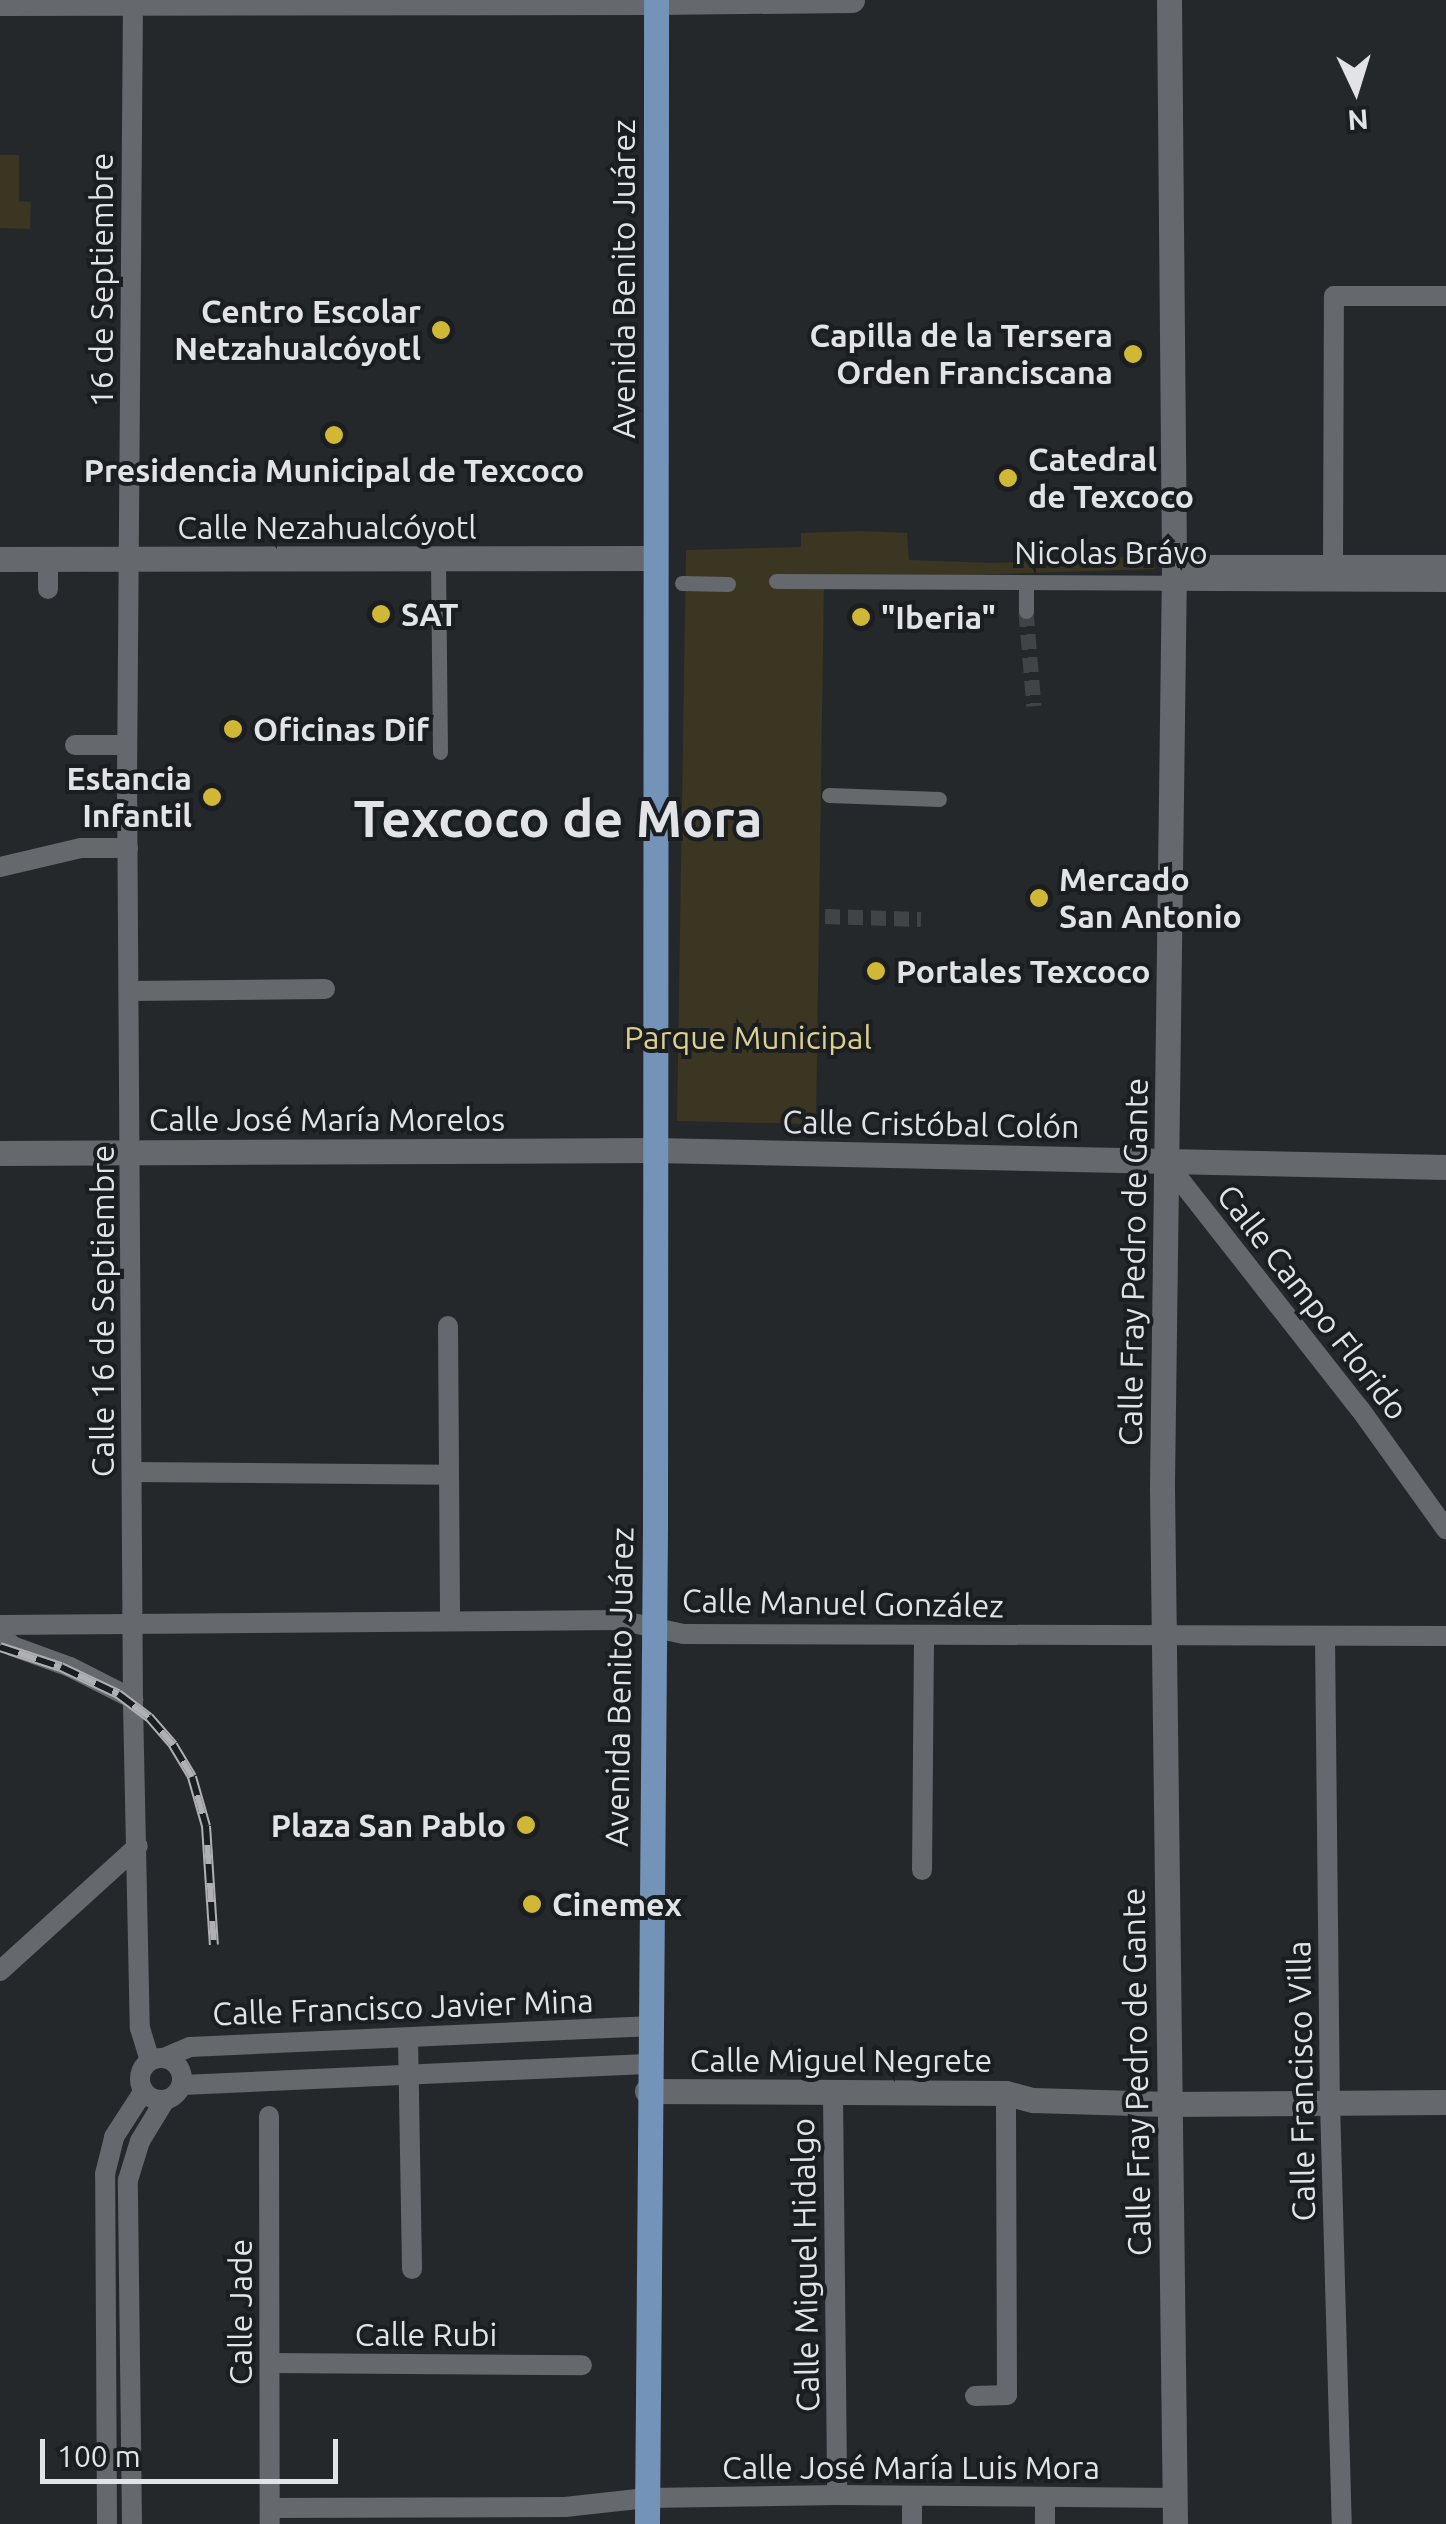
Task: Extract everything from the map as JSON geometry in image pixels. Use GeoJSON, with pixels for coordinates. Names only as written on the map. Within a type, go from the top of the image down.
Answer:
{"type":"FeatureCollection","features":[{"type":"Feature","properties":{"kind":"main road","name":"Avenida Benito Juárez"},"geometry":{"type":"LineString","coordinates":[[647,2511],[656,1]]}},
{"type":"Feature","properties":{"kind":"street"},"geometry":{"type":"LineString","coordinates":[[0,3],[852,0]]}},
{"type":"Feature","properties":{"kind":"street","name":"Calle Fray Pedro de Gante"},"geometry":{"type":"LineString","coordinates":[[1169,0],[1174,576],[1164,1635],[1175,2524]]}},
{"type":"Feature","properties":{"kind":"street","name":"16 de Septiembre"},"geometry":{"type":"LineString","coordinates":[[129,560],[133,1]]}},
{"type":"Feature","properties":{"kind":"street"},"geometry":{"type":"LineString","coordinates":[[1333,567],[1334,296],[1446,296]]}},
{"type":"Feature","properties":{"kind":"street","name":"Calle Nezahualcóyotl"},"geometry":{"type":"LineString","coordinates":[[0,559],[655,558]]}},
{"type":"Feature","properties":{"kind":"street"},"geometry":{"type":"LineString","coordinates":[[48,559],[48,589]]}},
{"type":"Feature","properties":{"kind":"street","name":"Calle 16 de Septiembre"},"geometry":{"type":"LineString","coordinates":[[129,560],[133,1700],[140,2028],[157,2059]]}},
{"type":"Feature","properties":{"kind":"street"},"geometry":{"type":"LineString","coordinates":[[438,560],[440,752]]}},
{"type":"Feature","properties":{"kind":"street","name":"Nicolas Brávo"},"geometry":{"type":"LineString","coordinates":[[776,581],[1026,584],[1333,567],[1446,567]]}},
{"type":"Feature","properties":{"kind":"street","name":"Nicolas Brávo"},"geometry":{"type":"LineString","coordinates":[[1174,576],[1446,584]]}},
{"type":"Feature","properties":{"kind":"street"},"geometry":{"type":"LineString","coordinates":[[682,584],[728,584]]}},
{"type":"Feature","properties":{"kind":"street"},"geometry":{"type":"LineString","coordinates":[[1026,584],[1026,612]]}},
{"type":"Feature","properties":{"kind":"street"},"geometry":{"type":"LineString","coordinates":[[75,745],[127,745]]}},
{"type":"Feature","properties":{"kind":"street"},"geometry":{"type":"LineString","coordinates":[[829,795],[939,799]]}},
{"type":"Feature","properties":{"kind":"street"},"geometry":{"type":"LineString","coordinates":[[0,867],[81,848],[128,848]]}},
{"type":"Feature","properties":{"kind":"street"},"geometry":{"type":"LineString","coordinates":[[130,991],[325,989]]}},
{"type":"Feature","properties":{"kind":"street","name":"Calle José María Morelos"},"geometry":{"type":"LineString","coordinates":[[0,1153],[654,1150]]}},
{"type":"Feature","properties":{"kind":"street","name":"Calle Cristóbal Colón"},"geometry":{"type":"LineString","coordinates":[[654,1150],[1446,1167]]}},
{"type":"Feature","properties":{"kind":"street","name":"Calle Campo Florido"},"geometry":{"type":"LineString","coordinates":[[1166,1162],[1360,1408],[1446,1528]]}},
{"type":"Feature","properties":{"kind":"street"},"geometry":{"type":"LineString","coordinates":[[448,1326],[450,1620]]}},
{"type":"Feature","properties":{"kind":"street"},"geometry":{"type":"LineString","coordinates":[[133,1472],[449,1475]]}},
{"type":"Feature","properties":{"kind":"street","name":"Calle Manuel González"},"geometry":{"type":"LineString","coordinates":[[0,1625],[618,1620],[683,1634],[1446,1636]]}},
{"type":"Feature","properties":{"kind":"street"},"geometry":{"type":"LineString","coordinates":[[0,1633],[12,1646],[70,1667],[133,1700]]}},
{"type":"Feature","properties":{"kind":"street"},"geometry":{"type":"LineString","coordinates":[[922,1870],[924,1636]]}},
{"type":"Feature","properties":{"kind":"street","name":"Calle Francisco Villa"},"geometry":{"type":"LineString","coordinates":[[1325,1637],[1330,2103],[1342,2524]]}},
{"type":"Feature","properties":{"kind":"street"},"geometry":{"type":"LineString","coordinates":[[0,1971],[138,1846]]}},
{"type":"Feature","properties":{"kind":"street","name":"Calle Francisco Javier Mina"},"geometry":{"type":"LineString","coordinates":[[157,2059],[178,2048],[648,2026]]}},
{"type":"Feature","properties":{"kind":"street"},"geometry":{"type":"LineString","coordinates":[[570,2030],[571,2068]]}},
{"type":"Feature","properties":{"kind":"street"},"geometry":{"type":"LineString","coordinates":[[408,2038],[412,2269]]}},
{"type":"Feature","properties":{"kind":"street"},"geometry":{"type":"LineString","coordinates":[[254,2044],[255,2081]]}},
{"type":"Feature","properties":{"kind":"street"},"geometry":{"type":"LineString","coordinates":[[108,2524],[105,2174],[114,2136],[143,2092],[140,2075],[157,2059],[181,2070],[182,2085],[166,2100],[140,2141],[128,2180],[132,2524]]}},
{"type":"Feature","properties":{"kind":"street","name":"Calle Francisco Javier Mina"},"geometry":{"type":"LineString","coordinates":[[182,2085],[647,2064]]}},
{"type":"Feature","properties":{"kind":"street"},"geometry":{"type":"LineString","coordinates":[[143,2092],[166,2100]]}},
{"type":"Feature","properties":{"kind":"street","name":"Calle Miguel Negrete"},"geometry":{"type":"LineString","coordinates":[[648,2098],[1168,2104],[1446,2102]]}},
{"type":"Feature","properties":{"kind":"street"},"geometry":{"type":"LineString","coordinates":[[975,2396],[1007,2395],[1006,2101]]}},
{"type":"Feature","properties":{"kind":"street","name":"Calle Miguel Hidalgo"},"geometry":{"type":"LineString","coordinates":[[833,2102],[837,2496]]}},
{"type":"Feature","properties":{"kind":"street","name":"Calle Jade"},"geometry":{"type":"LineString","coordinates":[[269,2116],[270,2516]]}},
{"type":"Feature","properties":{"kind":"street","name":"Calle Rubi"},"geometry":{"type":"LineString","coordinates":[[270,2363],[582,2365]]}},
{"type":"Feature","properties":{"kind":"street","name":"Calle José María Luis Mora"},"geometry":{"type":"LineString","coordinates":[[270,2516],[397,2516],[565,2507],[647,2511],[837,2496],[1174,2498]]}},
{"type":"Feature","properties":{"kind":"street"},"geometry":{"type":"LineString","coordinates":[[912,2496],[912,2524]]}},
{"type":"Feature","properties":{"kind":"street"},"geometry":{"type":"LineString","coordinates":[[1045,2497],[1045,2524]]}},
{"type":"Feature","properties":{"kind":"green space"},"geometry":{"type":"Polygon","coordinates":[[[0,155],[19,155],[19,201],[31,202],[30,229],[0,228],[0,155]]]}},
{"type":"Feature","properties":{"kind":"green space","name":"Parque Municipal"},"geometry":{"type":"Polygon","coordinates":[[[801,533],[907,533],[909,560],[996,563],[1155,556],[1155,569],[824,580],[816,1124],[677,1121],[686,550],[801,547],[801,533]]]}},
{"type":"Feature","properties":{"kind":"tunnel"},"geometry":{"type":"LineString","coordinates":[[1026,611],[1034,706]]}},
{"type":"Feature","properties":{"kind":"tunnel"},"geometry":{"type":"LineString","coordinates":[[825,916],[921,919]]}},
{"type":"Feature","properties":{"kind":"railway"},"geometry":{"type":"LineString","coordinates":[[0,1647],[61,1667],[118,1694],[149,1717],[173,1745],[192,1777],[206,1826],[214,1945]]}},
{"type":"Feature","properties":{"kind":"place","name":"Centro Escolar Netzahualcóyotl"},"geometry":{"type":"Point","coordinates":[441,330]}},
{"type":"Feature","properties":{"kind":"place","name":"Capilla de la Tersera Orden Franciscana"},"geometry":{"type":"Point","coordinates":[1133,354]}},
{"type":"Feature","properties":{"kind":"place","name":"Presidencia Municipal de Texcoco"},"geometry":{"type":"Point","coordinates":[334,435]}},
{"type":"Feature","properties":{"kind":"place","name":"Catedral de Texcoco"},"geometry":{"type":"Point","coordinates":[1008,478]}},
{"type":"Feature","properties":{"kind":"place","name":"SAT"},"geometry":{"type":"Point","coordinates":[381,614]}},
{"type":"Feature","properties":{"kind":"place","name":"\"Iberia\""},"geometry":{"type":"Point","coordinates":[861,617]}},
{"type":"Feature","properties":{"kind":"place","name":"Oficinas Dif"},"geometry":{"type":"Point","coordinates":[233,729]}},
{"type":"Feature","properties":{"kind":"place","name":"Estancia Infantil"},"geometry":{"type":"Point","coordinates":[212,797]}},
{"type":"Feature","properties":{"kind":"place","name":"Mercado San Antonio"},"geometry":{"type":"Point","coordinates":[1039,898]}},
{"type":"Feature","properties":{"kind":"place","name":"Portales Texcoco"},"geometry":{"type":"Point","coordinates":[876,971]}},
{"type":"Feature","properties":{"kind":"place","name":"Plaza San Pablo"},"geometry":{"type":"Point","coordinates":[526,1825]}},
{"type":"Feature","properties":{"kind":"place","name":"Cinemex"},"geometry":{"type":"Point","coordinates":[532,1904]}},
{"type":"Feature","properties":{"kind":"district","name":"Texcoco de Mora"},"geometry":{"type":"Point","coordinates":[558,819]}}]}
